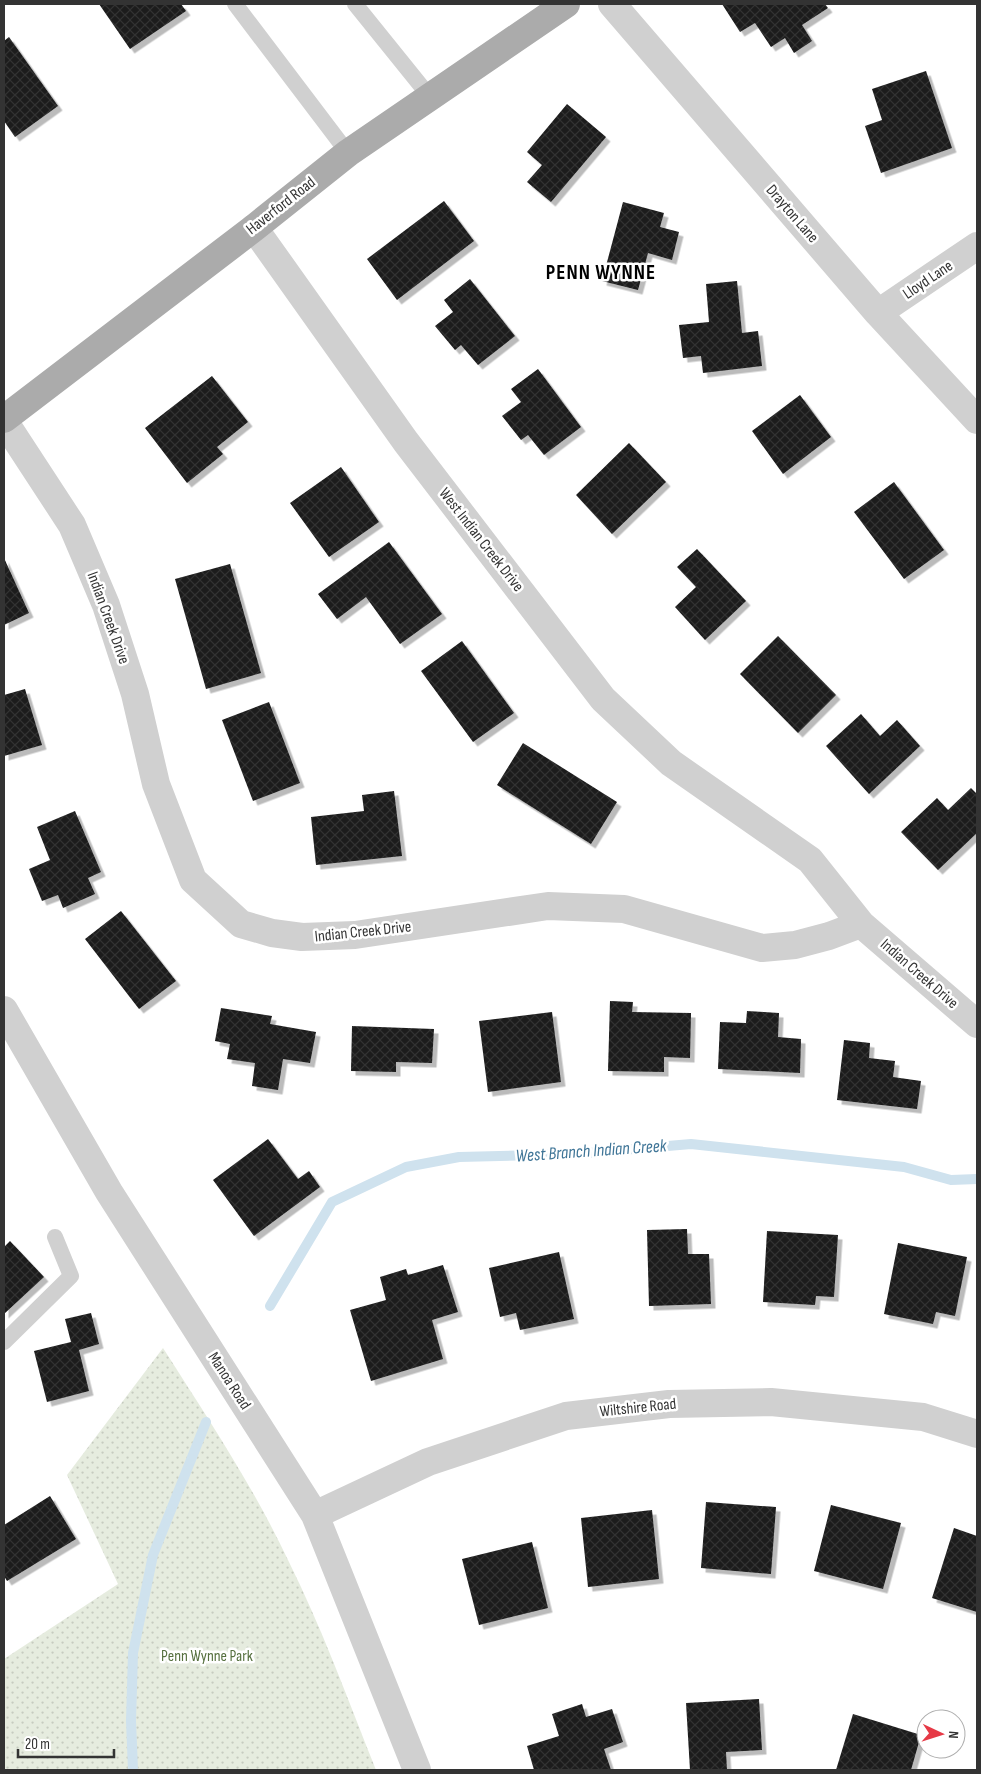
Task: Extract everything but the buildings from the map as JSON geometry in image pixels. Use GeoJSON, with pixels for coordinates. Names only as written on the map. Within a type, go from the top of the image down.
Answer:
{"type":"FeatureCollection","features":[{"type":"Feature","properties":{"kind":"main road","name":"Haverford Road"},"geometry":{"type":"LineString","coordinates":[[4,420],[254,228],[348,153],[566,4]]}},
{"type":"Feature","properties":{"kind":"street","name":"Drayton Lane"},"geometry":{"type":"LineString","coordinates":[[612,4],[878,314],[977,420]]}},
{"type":"Feature","properties":{"kind":"street","name":"West Indian Creek Drive"},"geometry":{"type":"LineString","coordinates":[[254,228],[406,442],[603,699],[670,763],[746,816]]}},
{"type":"Feature","properties":{"kind":"street","name":"Lloyd Lane"},"geometry":{"type":"LineString","coordinates":[[878,314],[977,246]]}},
{"type":"Feature","properties":{"kind":"street","name":"Indian Creek Drive"},"geometry":{"type":"LineString","coordinates":[[4,420],[72,524],[106,605],[135,694],[156,784],[193,880],[241,924],[272,933],[302,937],[337,936],[548,906],[624,909],[762,948],[795,945],[829,936],[861,924]]}},
{"type":"Feature","properties":{"kind":"street","name":"Indian Creek Drive"},"geometry":{"type":"LineString","coordinates":[[746,816],[810,860],[861,924],[977,1024]]}},
{"type":"Feature","properties":{"kind":"street","name":"Manoa Road"},"geometry":{"type":"LineString","coordinates":[[4,1010],[109,1192],[314,1514],[417,1770]]}},
{"type":"Feature","properties":{"kind":"street","name":"Wiltshire Road"},"geometry":{"type":"LineString","coordinates":[[314,1514],[428,1462],[566,1416],[660,1405],[781,1403],[923,1417],[977,1434]]}},
{"type":"Feature","properties":{"kind":"lane"},"geometry":{"type":"LineString","coordinates":[[235,4],[348,153]]}},
{"type":"Feature","properties":{"kind":"lane"},"geometry":{"type":"LineString","coordinates":[[355,4],[430,97]]}},
{"type":"Feature","properties":{"kind":"lane"},"geometry":{"type":"LineString","coordinates":[[4,1342],[71,1276],[54,1237]]}},
{"type":"Feature","properties":{"kind":"green space","name":"Penn Wynne Park"},"geometry":{"type":"Polygon","coordinates":[[[163,1348],[229,1452],[274,1532],[323,1638],[376,1770],[4,1770],[4,1659],[118,1584],[67,1475],[163,1348]]]}},
{"type":"Feature","properties":{"kind":"waterway","name":"West Branch Indian Creek"},"geometry":{"type":"LineString","coordinates":[[270,1306],[332,1202],[406,1167],[459,1157],[575,1154],[691,1144],[904,1167],[951,1180],[977,1179]]}},
{"type":"Feature","properties":{"kind":"waterway","name":"West Branch Indian Creek"},"geometry":{"type":"LineString","coordinates":[[133,1770],[131,1721],[133,1653],[153,1555],[206,1422]]}},
{"type":"Feature","properties":{"kind":"district","name":"PENN WYNNE"},"geometry":{"type":"Point","coordinates":[601,272]}}]}
